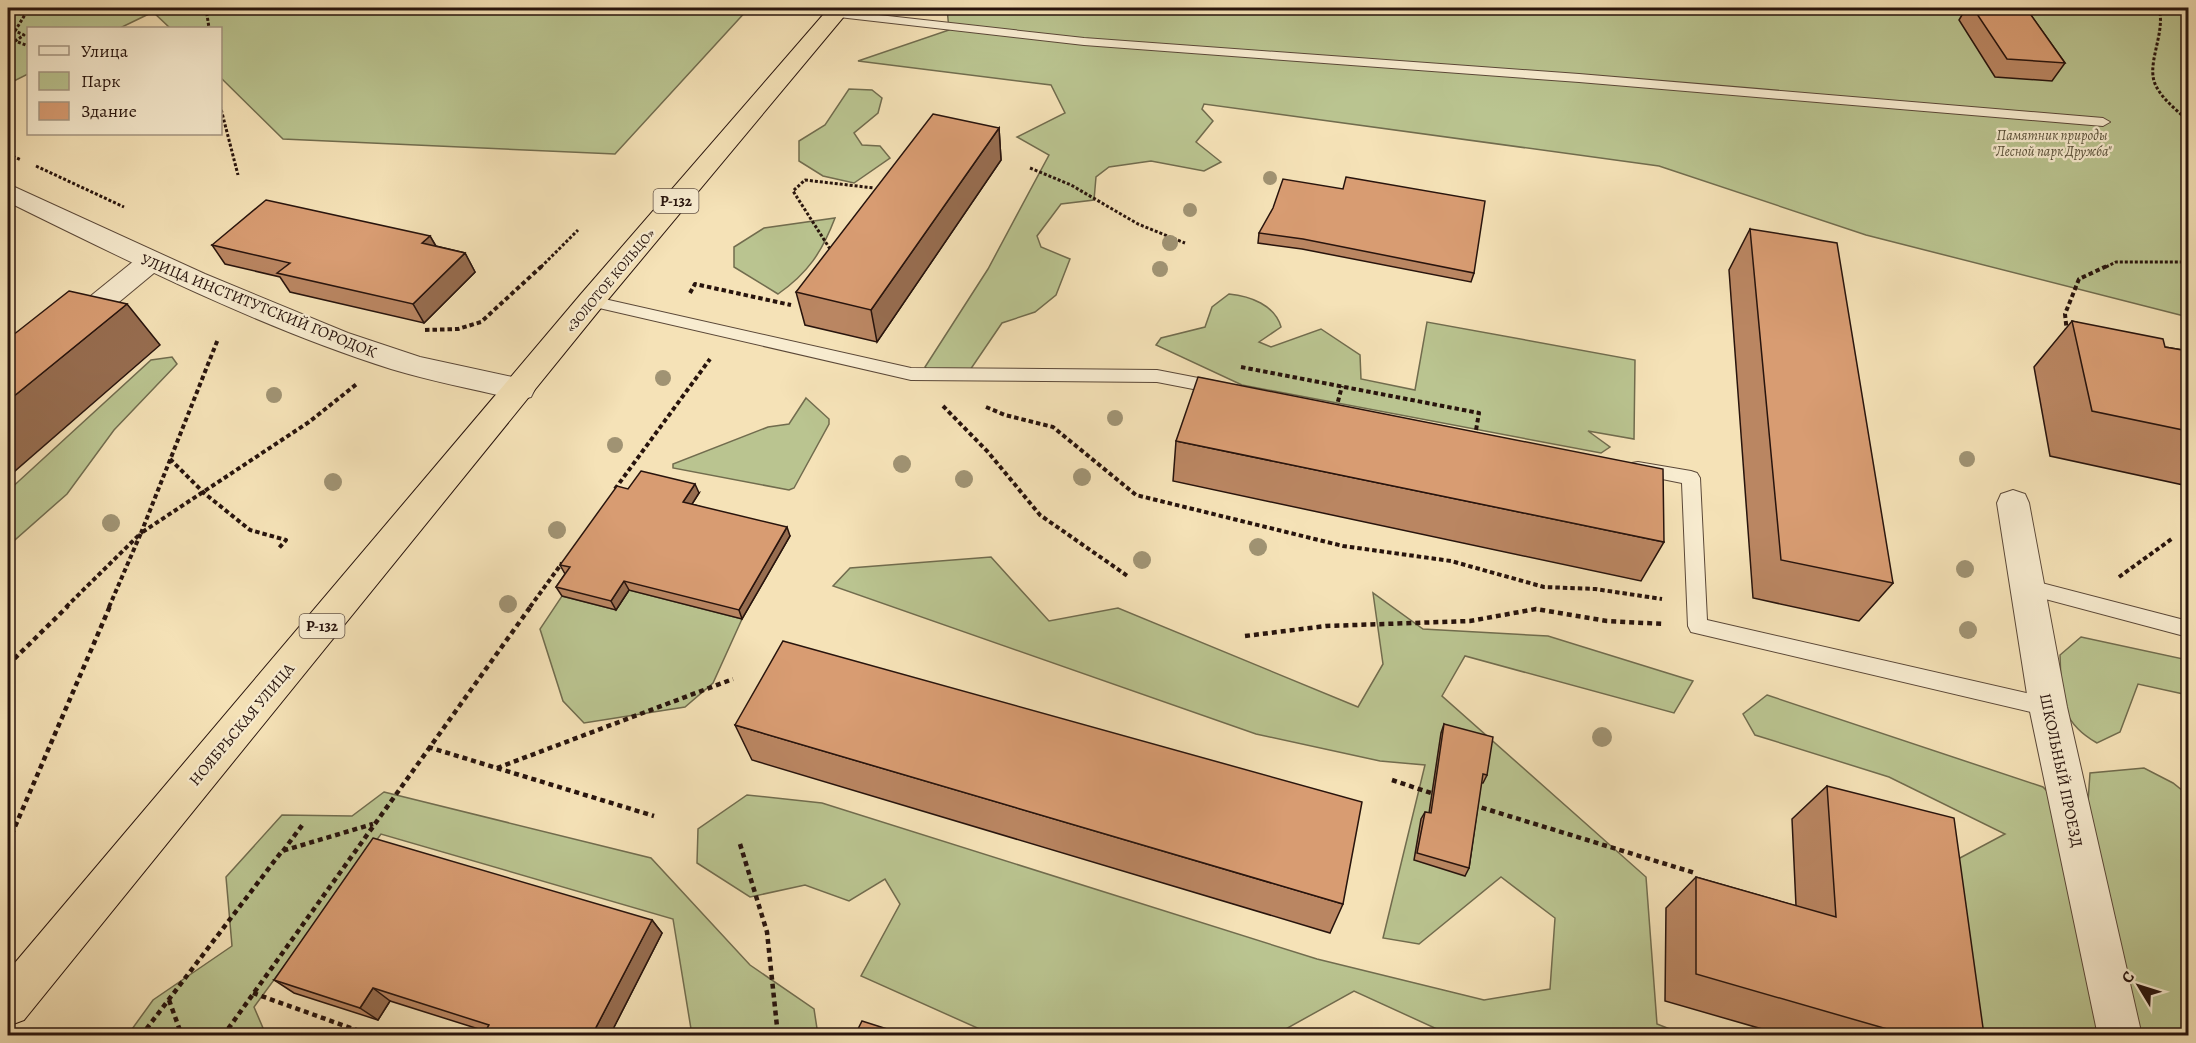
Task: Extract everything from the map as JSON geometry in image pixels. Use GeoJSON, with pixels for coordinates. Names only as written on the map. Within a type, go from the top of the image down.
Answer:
{"type":"FeatureCollection","features":[{"type":"Feature","properties":{"kind":"highway","name":"«ЗОЛОТОЕ КОЛЬЦО»"},"geometry":{"type":"LineString","coordinates":[[520,389],[837,11]]}},
{"type":"Feature","properties":{"kind":"highway","name":"НОЯБРЬСКАЯ УЛИЦА"},"geometry":{"type":"LineString","coordinates":[[8,1004],[520,389]]}},
{"type":"Feature","properties":{"kind":"street","name":"УЛИЦА ИНСТИТУТСКИЙ ГОРОДОК"},"geometry":{"type":"LineString","coordinates":[[8,192],[150,262],[256,307],[389,358],[520,389]]}},
{"type":"Feature","properties":{"kind":"street"},"geometry":{"type":"LineString","coordinates":[[8,378],[150,262]]}},
{"type":"Feature","properties":{"kind":"street","name":"ШКОЛЬНЫЙ ПРОЕЗД"},"geometry":{"type":"LineString","coordinates":[[2013,503],[2048,707],[2120,1035]]}},
{"type":"Feature","properties":{"kind":"lane"},"geometry":{"type":"LineString","coordinates":[[837,11],[950,30],[1086,43],[1521,74],[2103,122]]}},
{"type":"Feature","properties":{"kind":"lane"},"geometry":{"type":"LineString","coordinates":[[591,302],[911,374],[1157,376],[1235,391]]}},
{"type":"Feature","properties":{"kind":"lane"},"geometry":{"type":"LineString","coordinates":[[1623,465],[1691,478],[1698,626],[2048,707]]}},
{"type":"Feature","properties":{"kind":"lane"},"geometry":{"type":"LineString","coordinates":[[2026,587],[2188,629]]}},
{"type":"Feature","properties":{"kind":"path"},"geometry":{"type":"LineString","coordinates":[[15,31],[29,8]]}},
{"type":"Feature","properties":{"kind":"path"},"geometry":{"type":"LineString","coordinates":[[206,8],[209,27]]}},
{"type":"Feature","properties":{"kind":"path"},"geometry":{"type":"LineString","coordinates":[[2159,8],[2163,18],[2159,51],[2154,62],[2154,82],[2170,104],[2188,121]]}},
{"type":"Feature","properties":{"kind":"path"},"geometry":{"type":"LineString","coordinates":[[8,32],[15,31],[24,35],[17,42],[8,46]]}},
{"type":"Feature","properties":{"kind":"path"},"geometry":{"type":"LineString","coordinates":[[17,42],[27,46]]}},
{"type":"Feature","properties":{"kind":"path"},"geometry":{"type":"LineString","coordinates":[[222,113],[238,175]]}},
{"type":"Feature","properties":{"kind":"path"},"geometry":{"type":"LineString","coordinates":[[8,154],[115,201],[134,213]]}},
{"type":"Feature","properties":{"kind":"path"},"geometry":{"type":"LineString","coordinates":[[1030,168],[1071,185],[1138,224],[1185,243]]}},
{"type":"Feature","properties":{"kind":"path"},"geometry":{"type":"LineString","coordinates":[[830,249],[793,191],[805,180],[874,188]]}},
{"type":"Feature","properties":{"kind":"path"},"geometry":{"type":"LineString","coordinates":[[417,329],[458,329],[481,322],[511,297],[578,230]]}},
{"type":"Feature","properties":{"kind":"path"},"geometry":{"type":"LineString","coordinates":[[2067,333],[2065,314],[2079,279],[2116,262],[2188,262]]}},
{"type":"Feature","properties":{"kind":"path"},"geometry":{"type":"LineString","coordinates":[[695,284],[791,305]]}},
{"type":"Feature","properties":{"kind":"path"},"geometry":{"type":"LineString","coordinates":[[610,496],[729,332]]}},
{"type":"Feature","properties":{"kind":"path"},"geometry":{"type":"LineString","coordinates":[[8,843],[141,533],[218,339]]}},
{"type":"Feature","properties":{"kind":"path"},"geometry":{"type":"LineString","coordinates":[[8,665],[141,533],[309,422],[389,358]]}},
{"type":"Feature","properties":{"kind":"path"},"geometry":{"type":"LineString","coordinates":[[1237,366],[1479,413],[1474,437]]}},
{"type":"Feature","properties":{"kind":"path"},"geometry":{"type":"LineString","coordinates":[[911,374],[988,452],[1040,515],[1129,577]]}},
{"type":"Feature","properties":{"kind":"path"},"geometry":{"type":"LineString","coordinates":[[1336,410],[1342,386]]}},
{"type":"Feature","properties":{"kind":"path"},"geometry":{"type":"LineString","coordinates":[[984,406],[1005,415],[1053,427],[1136,495],[1343,546],[1451,561],[1544,587],[1595,589],[1697,604]]}},
{"type":"Feature","properties":{"kind":"path"},"geometry":{"type":"LineString","coordinates":[[170,459],[204,493],[250,530],[286,540],[279,548]]}},
{"type":"Feature","properties":{"kind":"path"},"geometry":{"type":"LineString","coordinates":[[2084,602],[2173,538]]}},
{"type":"Feature","properties":{"kind":"path"},"geometry":{"type":"LineString","coordinates":[[223,1035],[568,554]]}},
{"type":"Feature","properties":{"kind":"path"},"geometry":{"type":"LineString","coordinates":[[1245,636],[1326,626],[1470,621],[1536,609],[1607,621],[1698,626]]}},
{"type":"Feature","properties":{"kind":"path"},"geometry":{"type":"LineString","coordinates":[[497,768],[733,679]]}},
{"type":"Feature","properties":{"kind":"path"},"geometry":{"type":"LineString","coordinates":[[428,747],[654,816]]}},
{"type":"Feature","properties":{"kind":"path"},"geometry":{"type":"LineString","coordinates":[[1392,780],[1444,797]]}},
{"type":"Feature","properties":{"kind":"path"},"geometry":{"type":"LineString","coordinates":[[1467,804],[1695,873]]}},
{"type":"Feature","properties":{"kind":"path"},"geometry":{"type":"LineString","coordinates":[[141,1035],[303,824]]}},
{"type":"Feature","properties":{"kind":"path"},"geometry":{"type":"LineString","coordinates":[[282,851],[374,824]]}},
{"type":"Feature","properties":{"kind":"path"},"geometry":{"type":"LineString","coordinates":[[740,844],[767,932],[778,1035]]}},
{"type":"Feature","properties":{"kind":"path"},"geometry":{"type":"LineString","coordinates":[[253,993],[373,1035]]}},
{"type":"Feature","properties":{"kind":"path"},"geometry":{"type":"LineString","coordinates":[[169,1000],[182,1035]]}},
{"type":"Feature","properties":{"kind":"green space"},"geometry":{"type":"Polygon","coordinates":[[[28,8],[749,8],[615,154],[283,139],[222,79],[222,27],[169,27],[153,12],[122,27],[27,27],[27,74],[12,82],[8,80],[8,17],[28,8]]]}},
{"type":"Feature","properties":{"kind":"green space","name":"Памятник природы \"Лесной парк Дружба\""},"geometry":{"type":"Polygon","coordinates":[[[947,8],[2188,8],[2188,317],[1866,235],[1659,166],[1204,104],[1202,109],[1213,121],[1196,142],[1221,162],[1204,171],[1151,161],[1109,167],[1096,177],[1094,200],[1061,204],[1037,236],[1041,247],[1070,259],[1056,295],[1035,312],[1002,323],[968,373],[934,377],[925,367],[988,269],[1049,155],[1017,137],[1065,113],[1051,85],[858,61],[949,30],[947,8]]]}},
{"type":"Feature","properties":{"kind":"green space"},"geometry":{"type":"Polygon","coordinates":[[[849,89],[872,90],[882,98],[878,113],[854,133],[862,145],[880,146],[890,158],[854,183],[823,176],[799,161],[799,141],[825,125],[849,89]]]}},
{"type":"Feature","properties":{"kind":"green space"},"geometry":{"type":"Polygon","coordinates":[[[835,218],[813,261],[798,278],[778,294],[734,267],[734,247],[764,228],[835,218]]]}},
{"type":"Feature","properties":{"kind":"green space"},"geometry":{"type":"Polygon","coordinates":[[[1229,294],[1261,303],[1278,319],[1281,327],[1259,342],[1271,347],[1321,329],[1360,355],[1361,379],[1415,390],[1427,322],[1635,360],[1634,439],[1588,431],[1610,447],[1601,453],[1242,385],[1156,345],[1161,338],[1205,327],[1212,307],[1229,294]]]}},
{"type":"Feature","properties":{"kind":"green space"},"geometry":{"type":"Polygon","coordinates":[[[172,357],[177,364],[114,430],[67,494],[8,546],[8,491],[151,360],[172,357]]]}},
{"type":"Feature","properties":{"kind":"green space"},"geometry":{"type":"Polygon","coordinates":[[[806,398],[829,419],[829,424],[794,488],[789,490],[673,468],[673,464],[768,427],[789,424],[806,398]]]}},
{"type":"Feature","properties":{"kind":"green space"},"geometry":{"type":"Polygon","coordinates":[[[991,557],[1049,621],[1118,608],[1358,707],[1383,664],[1373,593],[1423,629],[1548,636],[1693,681],[1674,713],[1465,656],[1442,696],[1646,877],[1657,1024],[1685,1035],[1450,1035],[1354,991],[1275,1035],[993,1035],[861,976],[900,904],[885,879],[849,901],[805,885],[750,897],[697,863],[698,829],[747,795],[822,803],[1317,959],[1484,1000],[1550,989],[1555,918],[1501,877],[1419,944],[1383,938],[1425,765],[1380,761],[1256,734],[833,586],[850,568],[991,557]]]}},
{"type":"Feature","properties":{"kind":"green space"},"geometry":{"type":"Polygon","coordinates":[[[629,590],[742,619],[713,683],[685,707],[584,723],[563,701],[540,629],[562,596],[616,610],[629,590]]]}},
{"type":"Feature","properties":{"kind":"green space"},"geometry":{"type":"Polygon","coordinates":[[[2081,637],[2188,660],[2188,695],[2138,684],[2120,732],[2097,743],[2084,734],[2068,716],[2062,695],[2060,655],[2081,637]]]}},
{"type":"Feature","properties":{"kind":"green space"},"geometry":{"type":"Polygon","coordinates":[[[1767,695],[2043,787],[2086,831],[2090,773],[2144,768],[2173,783],[2188,795],[2188,1035],[1971,1035],[1958,859],[2005,834],[1889,777],[1755,735],[1743,714],[1767,695]]]}},
{"type":"Feature","properties":{"kind":"green space"},"geometry":{"type":"Polygon","coordinates":[[[384,792],[651,858],[750,965],[814,1009],[818,1035],[692,1035],[673,919],[381,834],[254,1007],[266,1035],[127,1036],[153,1000],[232,946],[226,877],[282,815],[352,816],[384,792]]]}},
{"type":"Feature","properties":{"kind":"building"},"geometry":{"type":"Polygon","coordinates":[[[1973,8],[2026,8],[2065,63],[2007,59],[1973,8]]]}},
{"type":"Feature","properties":{"kind":"building"},"geometry":{"type":"Polygon","coordinates":[[[933,114],[999,128],[871,310],[796,292],[933,114]]]}},
{"type":"Feature","properties":{"kind":"building"},"geometry":{"type":"Polygon","coordinates":[[[1346,177],[1485,201],[1474,273],[1303,239],[1259,233],[1273,208],[1283,179],[1343,189],[1346,177]]]}},
{"type":"Feature","properties":{"kind":"building"},"geometry":{"type":"Polygon","coordinates":[[[266,200],[430,236],[422,243],[465,253],[413,304],[277,273],[290,263],[212,245],[266,200]]]}},
{"type":"Feature","properties":{"kind":"building"},"geometry":{"type":"Polygon","coordinates":[[[1750,229],[1837,243],[1893,583],[1781,560],[1750,229]]]}},
{"type":"Feature","properties":{"kind":"building"},"geometry":{"type":"Polygon","coordinates":[[[69,291],[127,304],[8,401],[8,339],[69,291]]]}},
{"type":"Feature","properties":{"kind":"building"},"geometry":{"type":"Polygon","coordinates":[[[2072,321],[2163,339],[2165,347],[2188,351],[2188,431],[2092,411],[2072,321]]]}},
{"type":"Feature","properties":{"kind":"building"},"geometry":{"type":"Polygon","coordinates":[[[1198,377],[1663,469],[1664,542],[1176,441],[1198,377]]]}},
{"type":"Feature","properties":{"kind":"building"},"geometry":{"type":"Polygon","coordinates":[[[641,471],[695,484],[683,502],[787,527],[739,610],[624,581],[611,601],[556,587],[570,567],[560,565],[617,486],[628,489],[641,471]]]}},
{"type":"Feature","properties":{"kind":"building"},"geometry":{"type":"Polygon","coordinates":[[[783,641],[1362,802],[1343,904],[735,725],[783,641]]]}},
{"type":"Feature","properties":{"kind":"building"},"geometry":{"type":"Polygon","coordinates":[[[1444,724],[1493,737],[1487,775],[1483,774],[1469,868],[1417,853],[1425,812],[1431,813],[1444,724]]]}},
{"type":"Feature","properties":{"kind":"building"},"geometry":{"type":"Polygon","coordinates":[[[1827,786],[1954,818],[1984,1035],[1908,1035],[1696,974],[1696,877],[1836,917],[1827,786]]]}},
{"type":"Feature","properties":{"kind":"building"},"geometry":{"type":"Polygon","coordinates":[[[373,838],[652,920],[592,1035],[483,1035],[489,1025],[373,988],[360,1008],[274,980],[373,838]]]}},
{"type":"Feature","properties":{"kind":"building"},"geometry":{"type":"Polygon","coordinates":[[[862,1021],[906,1035],[855,1035],[862,1021]]]}}]}
